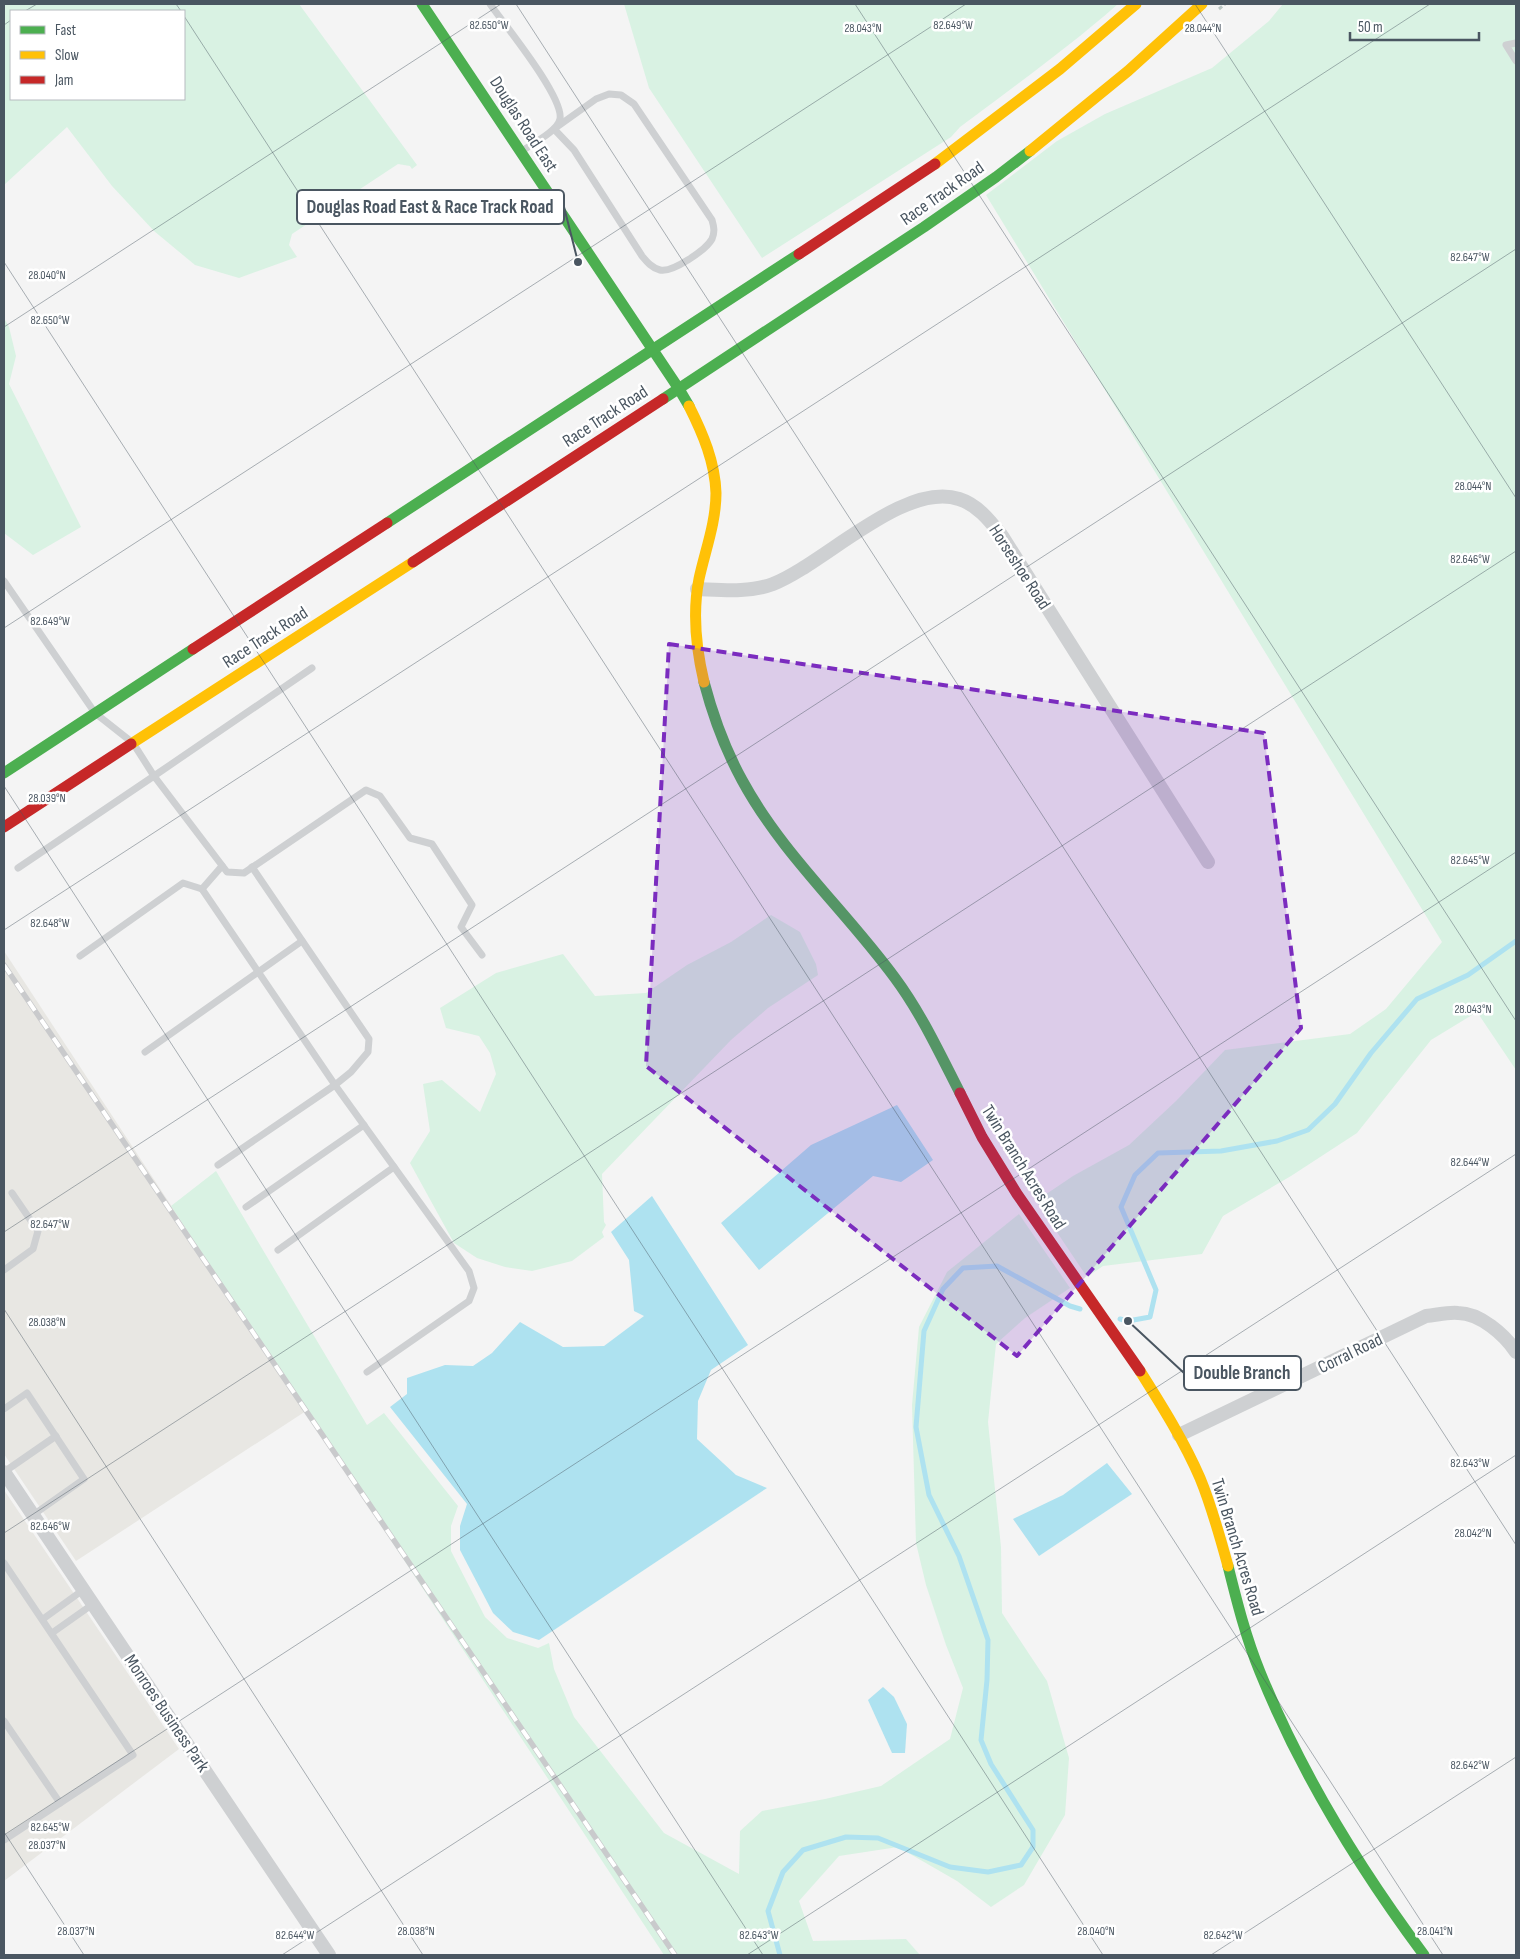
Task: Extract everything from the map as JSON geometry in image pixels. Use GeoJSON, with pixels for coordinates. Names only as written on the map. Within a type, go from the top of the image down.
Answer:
{"type":"FeatureCollection","features":[{"type":"Feature","properties":{"kind":"main road","name":"Douglas Road East"},"geometry":{"type":"LineString","coordinates":[[424,4],[678,389]]}},
{"type":"Feature","properties":{"kind":"main road","name":"Race Track Road"},"geometry":{"type":"LineString","coordinates":[[4,773],[929,169],[1073,60],[1136,4]]}},
{"type":"Feature","properties":{"kind":"main road","name":"Race Track Road"},"geometry":{"type":"LineString","coordinates":[[4,827],[924,227],[996,177],[1049,136],[1128,72],[1202,4]]}},
{"type":"Feature","properties":{"kind":"main road","name":"Twin Branch Acres Road"},"geometry":{"type":"LineString","coordinates":[[678,389],[706,440],[712,464],[715,508],[712,530],[702,561],[697,589],[696,634],[700,661],[715,718],[739,775],[779,835],[876,953],[912,1002],[996,1161],[1141,1374],[1179,1435],[1206,1493],[1216,1522],[1244,1628],[1275,1706],[1300,1757],[1365,1870],[1424,1955]]}},
{"type":"Feature","properties":{"kind":"street","name":"Horseshoe Road"},"geometry":{"type":"LineString","coordinates":[[697,589],[755,589],[772,584],[792,575],[895,509],[914,501],[928,497],[945,496],[959,499],[974,507],[988,518],[1002,536],[1208,862]]}},
{"type":"Feature","properties":{"kind":"street","name":"Corral Road"},"geometry":{"type":"LineString","coordinates":[[1179,1435],[1426,1316],[1460,1312],[1490,1324],[1516,1352]]}},
{"type":"Feature","properties":{"kind":"street","name":"Monroes Business Park"},"geometry":{"type":"LineString","coordinates":[[4,1472],[329,1955]]}},
{"type":"Feature","properties":{"kind":"lane"},"geometry":{"type":"LineString","coordinates":[[490,4],[551,90],[559,107],[560,120],[554,129]]}},
{"type":"Feature","properties":{"kind":"lane"},"geometry":{"type":"LineString","coordinates":[[1516,43],[1506,45],[1516,61]]}},
{"type":"Feature","properties":{"kind":"lane"},"geometry":{"type":"LineString","coordinates":[[521,152],[596,99],[609,94],[621,95],[634,104],[712,220],[715,231],[712,239],[706,247],[670,269],[660,270],[649,265],[574,150],[554,129]]}},
{"type":"Feature","properties":{"kind":"lane"},"geometry":{"type":"LineString","coordinates":[[4,581],[95,713],[133,743],[154,776],[227,872],[244,873],[366,790],[380,796],[410,838],[432,844],[472,905],[461,927],[482,955]]}},
{"type":"Feature","properties":{"kind":"lane"},"geometry":{"type":"LineString","coordinates":[[18,868],[312,668]]}},
{"type":"Feature","properties":{"kind":"lane"},"geometry":{"type":"LineString","coordinates":[[202,889],[222,866]]}},
{"type":"Feature","properties":{"kind":"lane"},"geometry":{"type":"LineString","coordinates":[[218,1165],[335,1085],[351,1072],[368,1052],[368,1039],[252,867]]}},
{"type":"Feature","properties":{"kind":"lane"},"geometry":{"type":"LineString","coordinates":[[80,956],[183,883],[202,889],[335,1085],[468,1271],[474,1288],[469,1301],[368,1372]]}},
{"type":"Feature","properties":{"kind":"lane"},"geometry":{"type":"LineString","coordinates":[[145,1052],[302,941]]}},
{"type":"Feature","properties":{"kind":"lane"},"geometry":{"type":"LineString","coordinates":[[246,1206],[364,1125]]}},
{"type":"Feature","properties":{"kind":"lane"},"geometry":{"type":"LineString","coordinates":[[278,1250],[394,1167]]}},
{"type":"Feature","properties":{"kind":"lane"},"geometry":{"type":"LineString","coordinates":[[4,1270],[32,1249],[38,1231],[12,1193]]}},
{"type":"Feature","properties":{"kind":"lane"},"geometry":{"type":"LineString","coordinates":[[4,1409],[27,1393],[84,1479],[33,1515]]}},
{"type":"Feature","properties":{"kind":"lane"},"geometry":{"type":"LineString","coordinates":[[4,1472],[56,1436]]}},
{"type":"Feature","properties":{"kind":"lane"},"geometry":{"type":"LineString","coordinates":[[4,1563],[133,1755],[4,1840]]}},
{"type":"Feature","properties":{"kind":"lane"},"geometry":{"type":"LineString","coordinates":[[43,1619],[84,1590]]}},
{"type":"Feature","properties":{"kind":"lane"},"geometry":{"type":"LineString","coordinates":[[52,1633],[93,1604]]}},
{"type":"Feature","properties":{"kind":"lane"},"geometry":{"type":"LineString","coordinates":[[4,1721],[60,1803]]}},
{"type":"Feature","properties":{"kind":"highlighted area"},"geometry":{"type":"Polygon","coordinates":[[[669,644],[1264,733],[1301,1028],[1017,1356],[646,1066],[669,644]]]}},
{"type":"Feature","properties":{"kind":"shaded area"},"geometry":{"type":"Polygon","coordinates":[[[4,951],[306,1411],[76,1561],[4,1454],[4,951]]]}},
{"type":"Feature","properties":{"kind":"shaded area"},"geometry":{"type":"Polygon","coordinates":[[[4,1490],[179,1749],[4,1881],[4,1490]]]}},
{"type":"Feature","properties":{"kind":"green space"},"geometry":{"type":"Polygon","coordinates":[[[4,4],[299,4],[417,165],[412,169],[410,166],[398,164],[292,234],[289,245],[297,257],[239,278],[195,265],[154,231],[112,186],[67,127],[4,185],[4,4]]]}},
{"type":"Feature","properties":{"kind":"green space"},"geometry":{"type":"Polygon","coordinates":[[[624,4],[1118,4],[1060,52],[960,127],[951,137],[762,258],[649,88],[624,4]]]}},
{"type":"Feature","properties":{"kind":"green space"},"geometry":{"type":"Polygon","coordinates":[[[1283,4],[1516,4],[1516,1070],[1477,1012],[1431,1040],[1357,1133],[1291,1176],[1223,1216],[1202,1254],[1103,1266],[1087,1277],[1036,1201],[1073,1176],[1129,1145],[1176,1101],[1225,1050],[1350,1034],[1386,1009],[1442,942],[986,195],[1057,141],[1105,114],[1212,68],[1269,21],[1283,4]]]}},
{"type":"Feature","properties":{"kind":"green space"},"geometry":{"type":"Polygon","coordinates":[[[4,318],[9,327],[16,356],[9,384],[81,527],[33,555],[4,533],[4,318]]]}},
{"type":"Feature","properties":{"kind":"green space"},"geometry":{"type":"Polygon","coordinates":[[[771,915],[800,932],[816,964],[818,975],[768,1008],[731,1040],[602,1174],[604,1222],[606,1225],[602,1232],[604,1237],[572,1261],[532,1271],[505,1267],[477,1258],[454,1243],[410,1163],[430,1131],[423,1084],[442,1080],[480,1112],[496,1074],[490,1053],[479,1036],[446,1028],[440,1008],[496,973],[563,954],[595,996],[646,993],[687,965],[731,942],[771,915]]]}},
{"type":"Feature","properties":{"kind":"green space"},"geometry":{"type":"Polygon","coordinates":[[[216,1171],[367,1425],[384,1413],[458,1506],[451,1526],[451,1551],[485,1617],[507,1638],[538,1648],[549,1643],[554,1669],[574,1717],[664,1833],[739,1874],[740,1831],[762,1811],[881,1786],[950,1739],[963,1688],[926,1585],[916,1543],[912,1405],[919,1327],[947,1272],[1019,1214],[1070,1288],[1025,1318],[996,1344],[988,1422],[1001,1547],[1002,1613],[1047,1681],[1069,1758],[1065,1815],[1024,1885],[991,1907],[957,1881],[898,1847],[839,1856],[799,1901],[813,1941],[906,1939],[920,1955],[664,1955],[171,1206],[216,1171]]]}},
{"type":"Feature","properties":{"kind":"water"},"geometry":{"type":"Polygon","coordinates":[[[897,1105],[933,1160],[901,1182],[873,1176],[759,1270],[721,1223],[811,1145],[897,1105]]]}},
{"type":"Feature","properties":{"kind":"water"},"geometry":{"type":"Polygon","coordinates":[[[652,1196],[748,1345],[711,1370],[698,1401],[697,1439],[736,1475],[767,1488],[539,1640],[513,1632],[493,1613],[460,1550],[460,1526],[467,1504],[390,1407],[407,1394],[407,1378],[445,1365],[473,1366],[492,1353],[520,1322],[563,1347],[604,1346],[644,1316],[634,1311],[629,1260],[611,1232],[652,1196]]]}},
{"type":"Feature","properties":{"kind":"water"},"geometry":{"type":"Polygon","coordinates":[[[1107,1463],[1132,1494],[1039,1556],[1013,1519],[1063,1495],[1107,1463]]]}},
{"type":"Feature","properties":{"kind":"water"},"geometry":{"type":"Polygon","coordinates":[[[883,1687],[894,1697],[907,1724],[905,1753],[892,1753],[868,1700],[883,1687]]]}},
{"type":"Feature","properties":{"kind":"waterway"},"geometry":{"type":"LineString","coordinates":[[1120,1319],[1128,1321],[1150,1317],[1156,1290],[1121,1207],[1135,1175],[1158,1153],[1221,1151],[1277,1141],[1308,1130],[1335,1104],[1371,1053],[1417,999],[1468,975],[1516,941]]}},
{"type":"Feature","properties":{"kind":"waterway"},"geometry":{"type":"LineString","coordinates":[[780,1955],[768,1911],[783,1872],[803,1850],[846,1837],[878,1838],[950,1867],[988,1872],[1021,1865],[1033,1847],[1033,1830],[991,1764],[981,1740],[987,1680],[988,1640],[959,1556],[929,1495],[916,1427],[924,1331],[943,1289],[963,1268],[997,1266],[1070,1306],[1080,1309]]}},
{"type":"Feature","properties":{"kind":"railway"},"geometry":{"type":"LineString","coordinates":[[4,965],[675,1955]]}},
{"type":"Feature","properties":{"kind":"traffic: fast"},"geometry":{"type":"LineString","coordinates":[[422,4],[689,406]]}},
{"type":"Feature","properties":{"kind":"traffic: fast"},"geometry":{"type":"LineString","coordinates":[[663,399],[924,227],[1030,151]]}},
{"type":"Feature","properties":{"kind":"traffic: fast"},"geometry":{"type":"LineString","coordinates":[[387,523],[799,254]]}},
{"type":"Feature","properties":{"kind":"traffic: fast"},"geometry":{"type":"LineString","coordinates":[[4,773],[193,649]]}},
{"type":"Feature","properties":{"kind":"traffic: fast"},"geometry":{"type":"LineString","coordinates":[[704,682],[715,720],[725,744],[742,780],[758,807],[795,858],[895,978],[922,1019],[960,1093]]}},
{"type":"Feature","properties":{"kind":"traffic: fast"},"geometry":{"type":"LineString","coordinates":[[1228,1566],[1242,1620],[1255,1659],[1294,1746],[1355,1854],[1424,1955]]}},
{"type":"Feature","properties":{"kind":"traffic: slow"},"geometry":{"type":"LineString","coordinates":[[935,164],[1060,69],[1136,4]]}},
{"type":"Feature","properties":{"kind":"traffic: slow"},"geometry":{"type":"LineString","coordinates":[[1030,151],[1128,71],[1202,4]]}},
{"type":"Feature","properties":{"kind":"traffic: slow"},"geometry":{"type":"LineString","coordinates":[[689,406],[707,448],[713,470],[716,493],[710,537],[699,579],[695,618],[697,644],[704,682]]}},
{"type":"Feature","properties":{"kind":"traffic: slow"},"geometry":{"type":"LineString","coordinates":[[131,744],[413,562]]}},
{"type":"Feature","properties":{"kind":"traffic: slow"},"geometry":{"type":"LineString","coordinates":[[1140,1371],[1194,1464],[1212,1511],[1228,1566]]}},
{"type":"Feature","properties":{"kind":"traffic: jam"},"geometry":{"type":"LineString","coordinates":[[799,254],[935,164]]}},
{"type":"Feature","properties":{"kind":"traffic: jam"},"geometry":{"type":"LineString","coordinates":[[413,562],[663,399]]}},
{"type":"Feature","properties":{"kind":"traffic: jam"},"geometry":{"type":"LineString","coordinates":[[193,649],[387,523]]}},
{"type":"Feature","properties":{"kind":"traffic: jam"},"geometry":{"type":"LineString","coordinates":[[4,827],[131,744]]}},
{"type":"Feature","properties":{"kind":"traffic: jam"},"geometry":{"type":"LineString","coordinates":[[960,1093],[982,1137],[1017,1194],[1140,1371]]}},
{"type":"Feature","properties":{"kind":"place","name":"Douglas Road East & Race Track Road"},"geometry":{"type":"Point","coordinates":[578,262]}},
{"type":"Feature","properties":{"kind":"place","name":"Double Branch"},"geometry":{"type":"Point","coordinates":[1128,1321]}}]}
